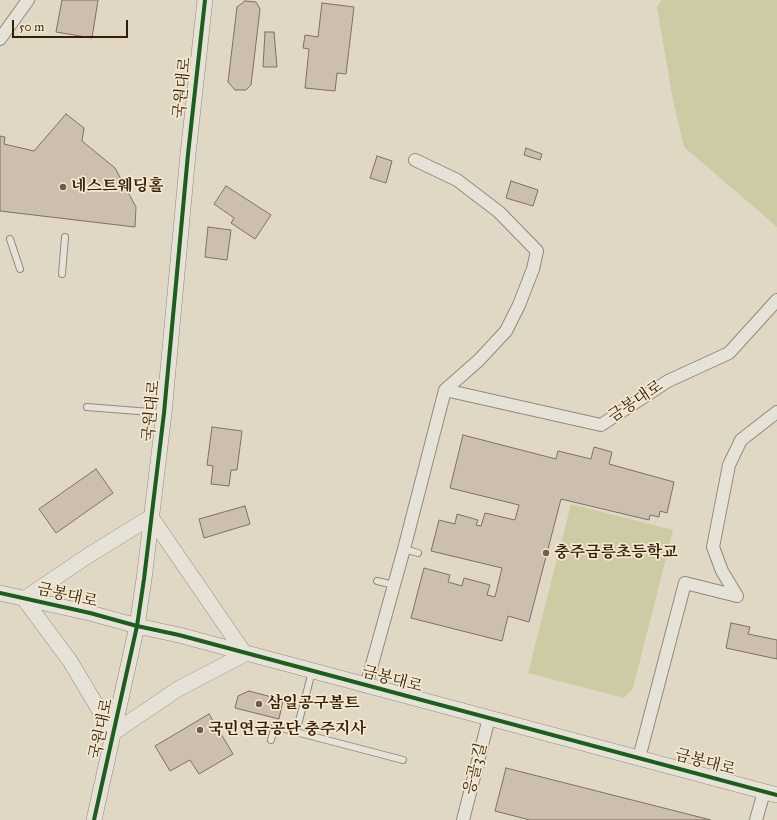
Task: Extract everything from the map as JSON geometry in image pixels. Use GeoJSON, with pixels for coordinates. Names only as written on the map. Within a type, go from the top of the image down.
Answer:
{"type":"FeatureCollection","features":[{"type":"Feature","properties":{"kind":"street"},"geometry":{"type":"LineString","coordinates":[[0,39],[28,0]]}},
{"type":"Feature","properties":{"kind":"street","name":"국원대로"},"geometry":{"type":"LineString","coordinates":[[94,820],[137,626],[144,579],[164,413],[188,154],[205,0]]}},
{"type":"Feature","properties":{"kind":"street"},"geometry":{"type":"LineString","coordinates":[[414,160],[456,180],[481,198],[499,212],[537,251],[533,269],[519,305],[506,331],[479,360],[445,390]]}},
{"type":"Feature","properties":{"kind":"street","name":"금봉대로"},"geometry":{"type":"LineString","coordinates":[[366,686],[404,549],[445,390],[601,426],[668,381],[729,353],[777,300]]}},
{"type":"Feature","properties":{"kind":"street"},"geometry":{"type":"LineString","coordinates":[[639,758],[685,583],[737,596],[722,571],[713,547],[729,465],[741,440],[777,412]]}},
{"type":"Feature","properties":{"kind":"street"},"geometry":{"type":"LineString","coordinates":[[151,517],[245,654],[178,689],[114,733],[70,661],[24,599],[89,555],[151,517]]}},
{"type":"Feature","properties":{"kind":"street","name":"금봉대로"},"geometry":{"type":"LineString","coordinates":[[0,593],[179,635],[245,654],[770,794]]}},
{"type":"Feature","properties":{"kind":"street","name":"응골3길"},"geometry":{"type":"LineString","coordinates":[[463,820],[489,718]]}},
{"type":"Feature","properties":{"kind":"street"},"geometry":{"type":"LineString","coordinates":[[756,820],[770,794]]}},
{"type":"Feature","properties":{"kind":"lane"},"geometry":{"type":"LineString","coordinates":[[62,274],[65,237]]}},
{"type":"Feature","properties":{"kind":"lane"},"geometry":{"type":"LineString","coordinates":[[10,239],[20,269]]}},
{"type":"Feature","properties":{"kind":"lane"},"geometry":{"type":"LineString","coordinates":[[87,407],[164,413]]}},
{"type":"Feature","properties":{"kind":"lane"},"geometry":{"type":"LineString","coordinates":[[404,549],[418,553]]}},
{"type":"Feature","properties":{"kind":"lane"},"geometry":{"type":"LineString","coordinates":[[377,581],[394,585]]}},
{"type":"Feature","properties":{"kind":"lane"},"geometry":{"type":"LineString","coordinates":[[296,732],[312,672]]}},
{"type":"Feature","properties":{"kind":"lane"},"geometry":{"type":"LineString","coordinates":[[271,740],[275,726],[403,760]]}},
{"type":"Feature","properties":{"kind":"shaded area"},"geometry":{"type":"Polygon","coordinates":[[[662,0],[777,0],[777,227],[684,147],[673,100],[657,7],[662,0]]]}},
{"type":"Feature","properties":{"kind":"shaded area"},"geometry":{"type":"Polygon","coordinates":[[[571,504],[673,530],[633,688],[624,698],[528,673],[571,504]]]}},
{"type":"Feature","properties":{"kind":"building"},"geometry":{"type":"Polygon","coordinates":[[[62,0],[98,0],[92,38],[56,32],[62,0]]]}},
{"type":"Feature","properties":{"kind":"building"},"geometry":{"type":"Polygon","coordinates":[[[245,1],[256,2],[260,9],[251,85],[246,90],[235,90],[228,82],[237,7],[245,1]]]}},
{"type":"Feature","properties":{"kind":"building"},"geometry":{"type":"Polygon","coordinates":[[[322,3],[354,7],[346,74],[337,73],[335,91],[305,88],[309,49],[303,48],[305,35],[318,37],[322,3]]]}},
{"type":"Feature","properties":{"kind":"building"},"geometry":{"type":"Polygon","coordinates":[[[265,32],[274,32],[277,67],[263,67],[265,32]]]}},
{"type":"Feature","properties":{"kind":"building","name":"네스트웨딩홀"},"geometry":{"type":"Polygon","coordinates":[[[66,114],[84,128],[82,141],[115,168],[136,207],[135,227],[0,211],[0,136],[5,137],[4,144],[34,151],[66,114]]]}},
{"type":"Feature","properties":{"kind":"building"},"geometry":{"type":"Polygon","coordinates":[[[526,148],[542,154],[540,160],[524,155],[526,148]]]}},
{"type":"Feature","properties":{"kind":"building"},"geometry":{"type":"Polygon","coordinates":[[[377,156],[392,161],[386,183],[370,178],[377,156]]]}},
{"type":"Feature","properties":{"kind":"building"},"geometry":{"type":"Polygon","coordinates":[[[511,181],[538,190],[533,206],[506,198],[511,181]]]}},
{"type":"Feature","properties":{"kind":"building"},"geometry":{"type":"Polygon","coordinates":[[[226,186],[271,215],[255,239],[231,223],[234,218],[214,204],[226,186]]]}},
{"type":"Feature","properties":{"kind":"building"},"geometry":{"type":"Polygon","coordinates":[[[208,227],[231,230],[227,260],[205,257],[208,227]]]}},
{"type":"Feature","properties":{"kind":"building"},"geometry":{"type":"Polygon","coordinates":[[[212,427],[242,431],[237,470],[231,470],[229,486],[211,484],[213,466],[207,465],[212,427]]]}},
{"type":"Feature","properties":{"kind":"building"},"geometry":{"type":"Polygon","coordinates":[[[463,435],[556,459],[558,451],[591,459],[594,447],[612,452],[609,464],[674,482],[667,513],[660,511],[659,517],[650,515],[649,520],[561,499],[529,622],[508,616],[502,641],[411,618],[424,568],[450,575],[448,582],[462,586],[464,578],[490,585],[487,595],[495,597],[502,568],[431,551],[439,520],[455,524],[457,514],[478,520],[476,525],[481,526],[485,513],[515,520],[519,505],[450,488],[463,435]]]}},
{"type":"Feature","properties":{"kind":"building"},"geometry":{"type":"Polygon","coordinates":[[[96,469],[113,493],[56,533],[39,509],[96,469]]]}},
{"type":"Feature","properties":{"kind":"building"},"geometry":{"type":"Polygon","coordinates":[[[245,506],[250,524],[204,538],[199,519],[245,506]]]}},
{"type":"Feature","properties":{"kind":"building"},"geometry":{"type":"Polygon","coordinates":[[[731,623],[750,627],[748,634],[777,640],[777,659],[726,648],[731,623]]]}},
{"type":"Feature","properties":{"kind":"building","name":"삼일공구볼트"},"geometry":{"type":"Polygon","coordinates":[[[249,691],[283,700],[279,719],[235,708],[238,696],[249,691]]]}},
{"type":"Feature","properties":{"kind":"building","name":"국민연금공단 충주지사"},"geometry":{"type":"Polygon","coordinates":[[[209,714],[233,754],[199,774],[190,760],[170,771],[155,746],[209,714]]]}},
{"type":"Feature","properties":{"kind":"building"},"geometry":{"type":"Polygon","coordinates":[[[506,768],[711,820],[530,820],[495,811],[506,768]]]}},
{"type":"Feature","properties":{"kind":"cycle path"},"geometry":{"type":"LineString","coordinates":[[94,820],[137,626],[144,579],[164,413],[188,154],[205,0]]}},
{"type":"Feature","properties":{"kind":"cycle path"},"geometry":{"type":"LineString","coordinates":[[0,593],[179,635],[777,795]]}},
{"type":"Feature","properties":{"kind":"place","name":"네스트웨딩홀"},"geometry":{"type":"Point","coordinates":[63,187]}},
{"type":"Feature","properties":{"kind":"place","name":"충주금릉초등학교"},"geometry":{"type":"Point","coordinates":[546,553]}},
{"type":"Feature","properties":{"kind":"place","name":"삼일공구볼트"},"geometry":{"type":"Point","coordinates":[259,704]}},
{"type":"Feature","properties":{"kind":"place","name":"국민연금공단 충주지사"},"geometry":{"type":"Point","coordinates":[200,730]}}]}
